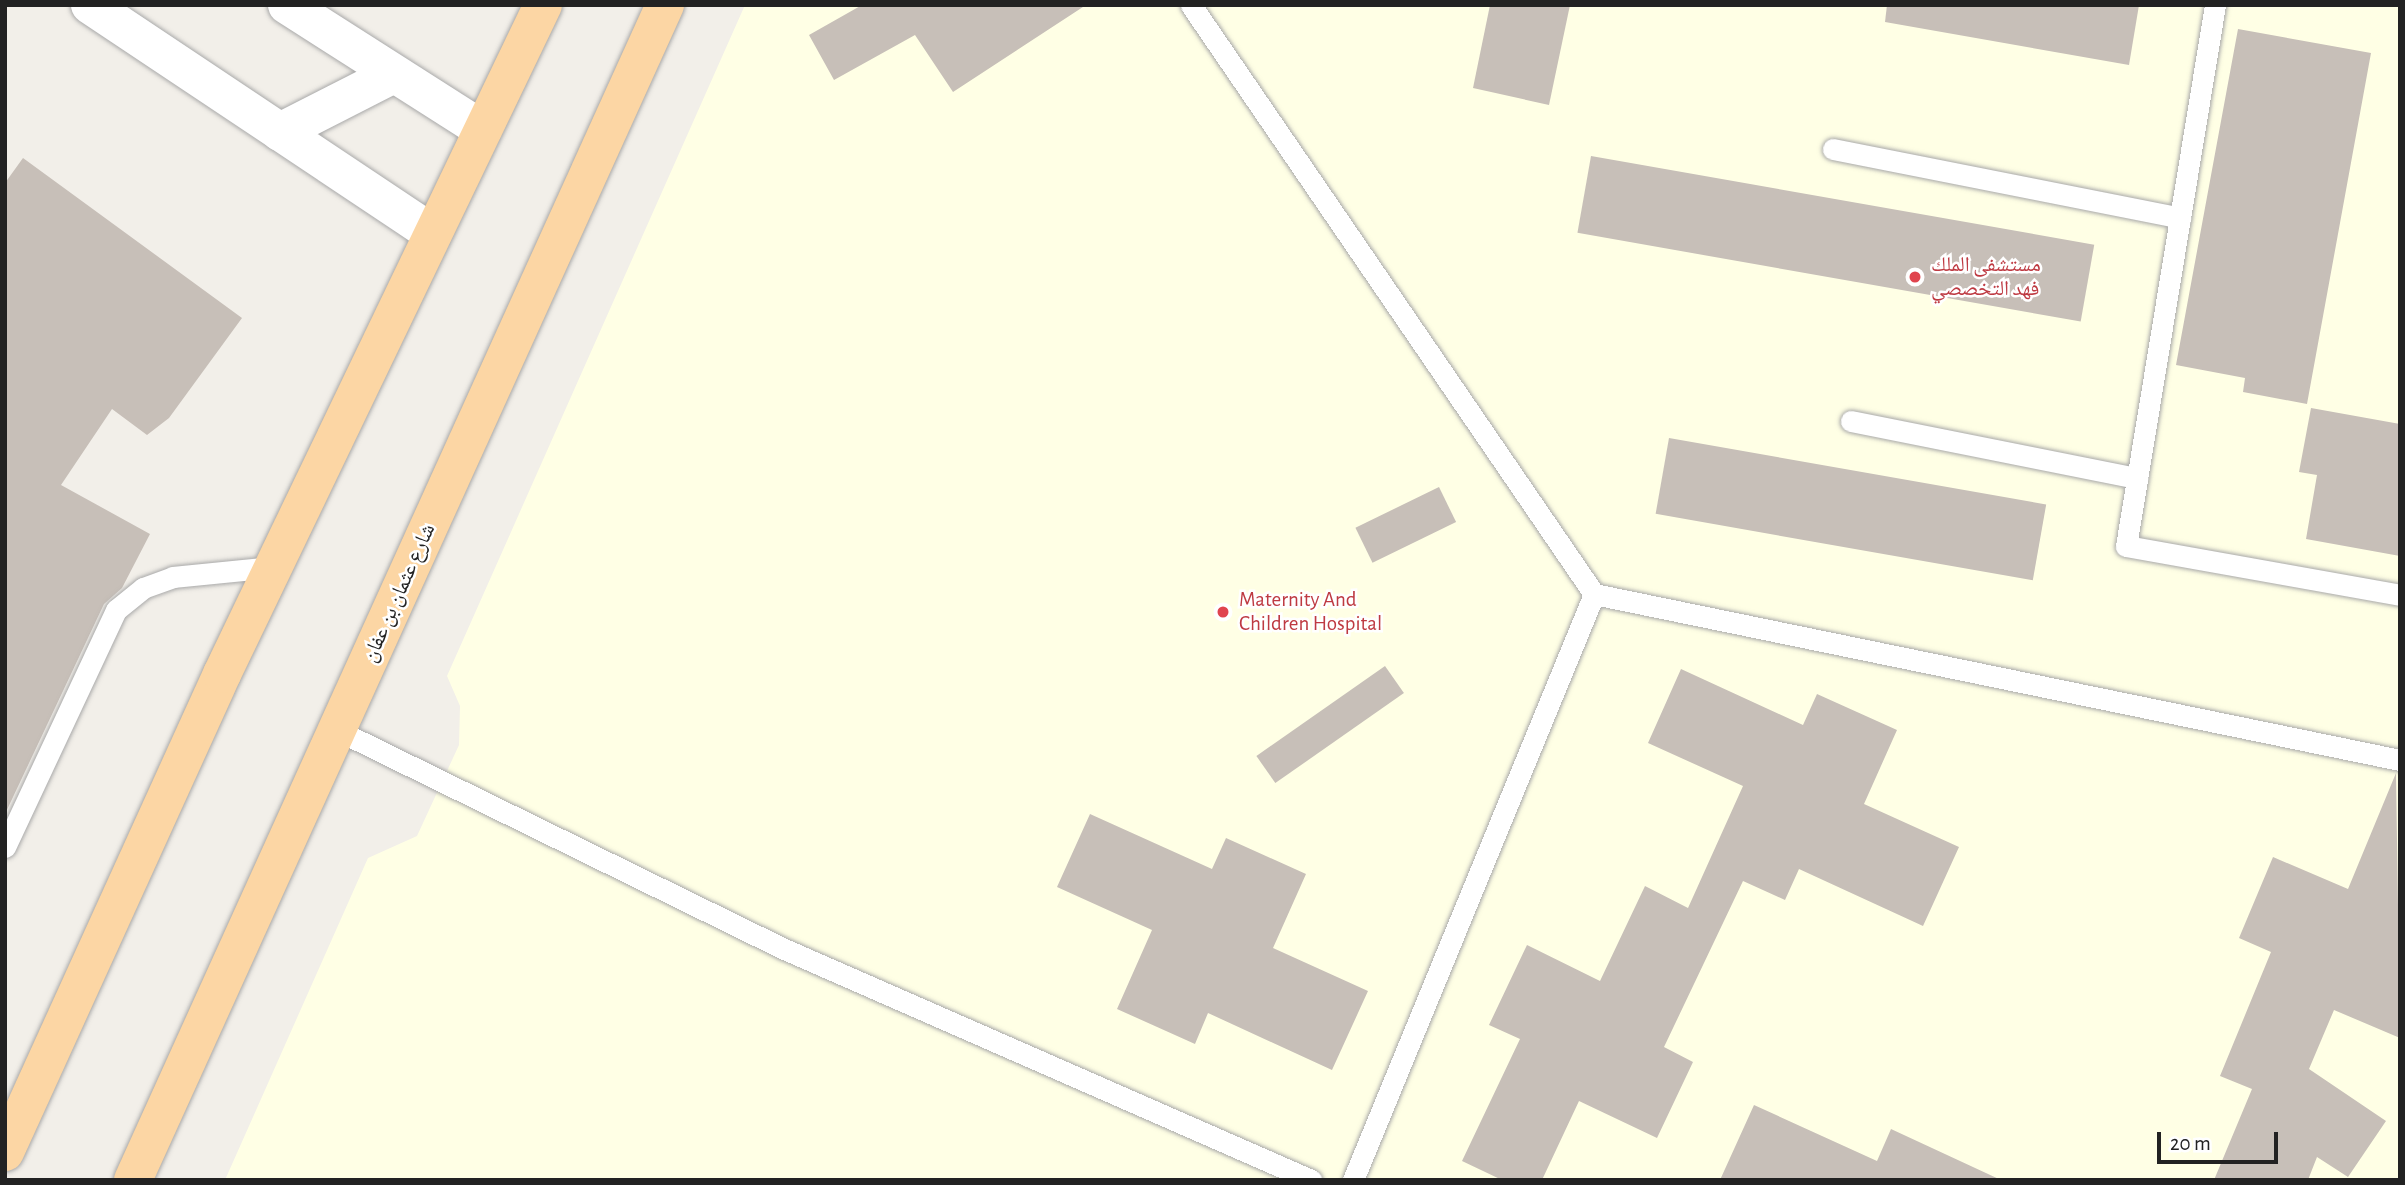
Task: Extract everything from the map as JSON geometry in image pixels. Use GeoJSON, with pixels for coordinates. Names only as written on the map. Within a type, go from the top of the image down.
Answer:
{"type":"FeatureCollection","features":[{"type":"Feature","properties":{"kind":"main road"},"geometry":{"type":"LineString","coordinates":[[5,1152],[274,567],[543,5]]}},
{"type":"Feature","properties":{"kind":"main road","name":"شارع عثمان بن عفان"},"geometry":{"type":"LineString","coordinates":[[133,1180],[665,5]]}},
{"type":"Feature","properties":{"kind":"street"},"geometry":{"type":"LineString","coordinates":[[90,5],[433,234]]}},
{"type":"Feature","properties":{"kind":"street"},"geometry":{"type":"LineString","coordinates":[[287,5],[483,130]]}},
{"type":"Feature","properties":{"kind":"street"},"geometry":{"type":"LineString","coordinates":[[280,132],[394,74]]}},
{"type":"Feature","properties":{"kind":"lane"},"geometry":{"type":"LineString","coordinates":[[1191,5],[1594,594],[2400,760]]}},
{"type":"Feature","properties":{"kind":"lane"},"geometry":{"type":"LineString","coordinates":[[2215,5],[2126,546],[2400,595]]}},
{"type":"Feature","properties":{"kind":"lane"},"geometry":{"type":"LineString","coordinates":[[1833,149],[2180,218]]}},
{"type":"Feature","properties":{"kind":"lane"},"geometry":{"type":"LineString","coordinates":[[1851,421],[2137,478]]}},
{"type":"Feature","properties":{"kind":"lane"},"geometry":{"type":"LineString","coordinates":[[5,847],[116,610],[143,588],[173,578],[274,567]]}},
{"type":"Feature","properties":{"kind":"lane"},"geometry":{"type":"LineString","coordinates":[[1353,1180],[1594,594]]}},
{"type":"Feature","properties":{"kind":"lane"},"geometry":{"type":"LineString","coordinates":[[337,730],[782,948],[1311,1180]]}},
{"type":"Feature","properties":{"kind":"shaded area","name":"Maternity And Children Hospital"},"geometry":{"type":"Polygon","coordinates":[[[745,5],[2400,5],[2400,1180],[225,1180],[368,858],[417,836],[459,745],[460,706],[447,676],[745,5]]]}},
{"type":"Feature","properties":{"kind":"building"},"geometry":{"type":"Polygon","coordinates":[[[862,5],[1086,5],[953,92],[915,35],[834,80],[809,35],[862,5]]]}},
{"type":"Feature","properties":{"kind":"building"},"geometry":{"type":"Polygon","coordinates":[[[1490,5],[1570,5],[1549,105],[1473,88],[1490,5]]]}},
{"type":"Feature","properties":{"kind":"building"},"geometry":{"type":"Polygon","coordinates":[[[1887,5],[2139,5],[2129,65],[1885,22],[1887,5]]]}},
{"type":"Feature","properties":{"kind":"building"},"geometry":{"type":"Polygon","coordinates":[[[2238,29],[2371,53],[2307,404],[2243,392],[2245,378],[2176,365],[2238,29]]]}},
{"type":"Feature","properties":{"kind":"building"},"geometry":{"type":"Polygon","coordinates":[[[1591,156],[2094,245],[2081,322],[1577,233],[1591,156]]]}},
{"type":"Feature","properties":{"kind":"building"},"geometry":{"type":"Polygon","coordinates":[[[23,158],[242,318],[169,418],[147,435],[112,409],[61,485],[150,534],[122,588],[104,604],[5,814],[5,183],[23,158]]]}},
{"type":"Feature","properties":{"kind":"building"},"geometry":{"type":"Polygon","coordinates":[[[2311,408],[2400,424],[2400,556],[2306,539],[2317,475],[2299,472],[2311,408]]]}},
{"type":"Feature","properties":{"kind":"building"},"geometry":{"type":"Polygon","coordinates":[[[1669,438],[2046,505],[2033,580],[1656,514],[1669,438]]]}},
{"type":"Feature","properties":{"kind":"building"},"geometry":{"type":"Polygon","coordinates":[[[1439,487],[1456,522],[1373,563],[1355,528],[1439,487]]]}},
{"type":"Feature","properties":{"kind":"building"},"geometry":{"type":"Polygon","coordinates":[[[1385,666],[1404,693],[1275,783],[1256,756],[1385,666]]]}},
{"type":"Feature","properties":{"kind":"building"},"geometry":{"type":"Polygon","coordinates":[[[1681,669],[1803,725],[1817,694],[1897,730],[1864,804],[1959,847],[1923,926],[1799,869],[1785,900],[1743,881],[1664,1047],[1693,1062],[1657,1138],[1579,1101],[1542,1180],[1502,1180],[1462,1161],[1520,1039],[1489,1025],[1527,945],[1600,981],[1645,886],[1688,908],[1743,786],[1648,743],[1681,669]]]}},
{"type":"Feature","properties":{"kind":"building"},"geometry":{"type":"Polygon","coordinates":[[[2396,773],[2400,1038],[2334,1010],[2309,1069],[2386,1121],[2348,1177],[2317,1157],[2308,1180],[2214,1180],[2252,1089],[2220,1076],[2271,952],[2239,938],[2273,857],[2348,889],[2396,773]]]}},
{"type":"Feature","properties":{"kind":"building"},"geometry":{"type":"Polygon","coordinates":[[[1090,814],[1212,869],[1226,838],[1306,874],[1273,948],[1368,991],[1332,1070],[1208,1013],[1195,1044],[1117,1009],[1152,930],[1057,887],[1090,814]]]}},
{"type":"Feature","properties":{"kind":"building"},"geometry":{"type":"Polygon","coordinates":[[[1754,1105],[1877,1161],[1891,1129],[2001,1180],[1720,1180],[1754,1105]]]}},
{"type":"Feature","properties":{"kind":"place","name":"مستشفى الملك فهد التخصصي"},"geometry":{"type":"Point","coordinates":[1915,277]}},
{"type":"Feature","properties":{"kind":"place","name":"Maternity And Children Hospital"},"geometry":{"type":"Point","coordinates":[1223,612]}}]}
